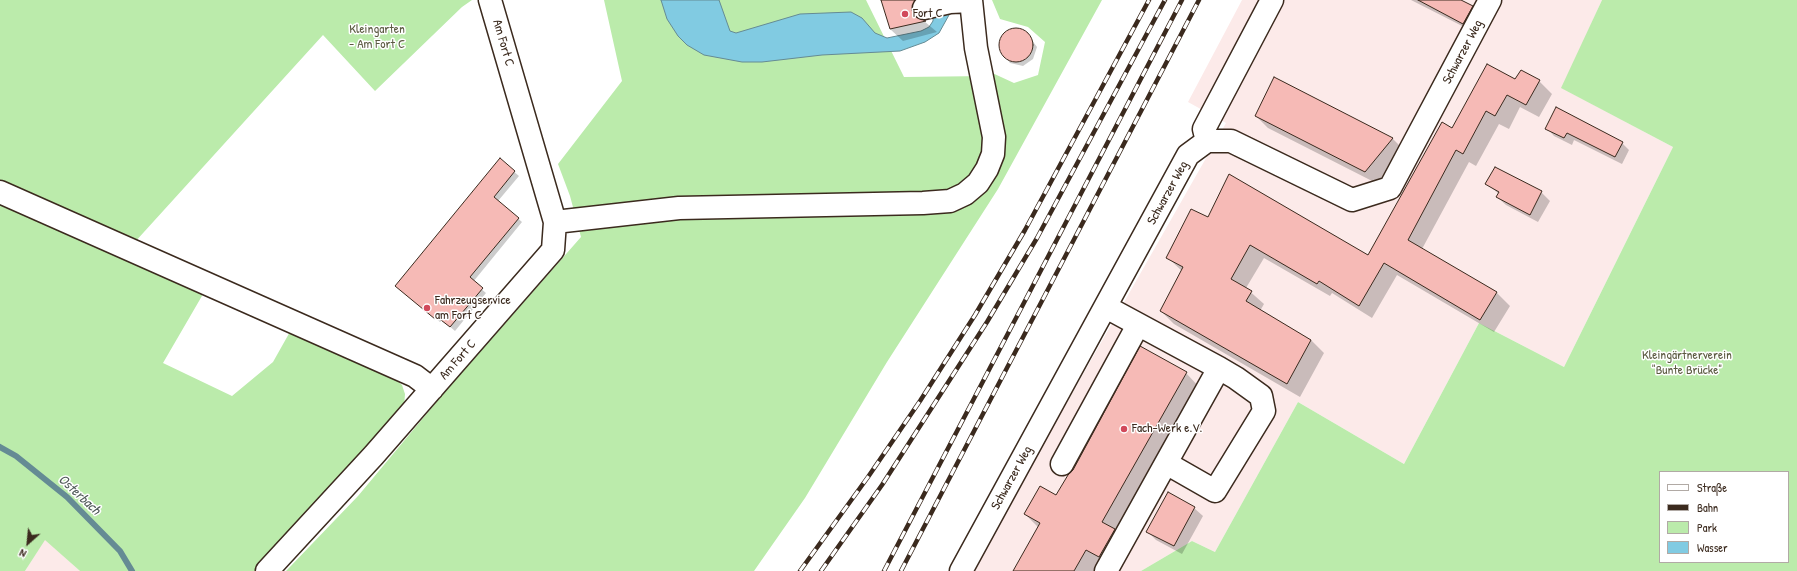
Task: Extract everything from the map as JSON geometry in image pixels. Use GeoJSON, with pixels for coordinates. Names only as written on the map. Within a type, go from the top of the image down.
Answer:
{"type":"FeatureCollection","features":[{"type":"Feature","properties":{"kind":"street","name":"Am Fort C"},"geometry":{"type":"LineString","coordinates":[[267,571],[432,389],[552,250],[555,222],[490,0]]}},
{"type":"Feature","properties":{"kind":"street"},"geometry":{"type":"LineString","coordinates":[[555,222],[679,208],[922,203],[950,200],[965,194],[978,183],[987,168],[993,154],[994,137],[976,48],[971,0],[950,2],[924,8]]}},
{"type":"Feature","properties":{"kind":"street"},"geometry":{"type":"LineString","coordinates":[[1207,141],[1204,129],[1272,0]]}},
{"type":"Feature","properties":{"kind":"street","name":"Schwarzer Weg"},"geometry":{"type":"LineString","coordinates":[[961,571],[1188,155],[1207,141],[1231,141],[1352,200],[1390,188],[1490,0]]}},
{"type":"Feature","properties":{"kind":"street"},"geometry":{"type":"LineString","coordinates":[[0,192],[415,376],[432,389]]}},
{"type":"Feature","properties":{"kind":"street"},"geometry":{"type":"LineString","coordinates":[[1106,307],[1236,378],[1261,396],[1264,411],[1215,491],[1166,463]]}},
{"type":"Feature","properties":{"kind":"street"},"geometry":{"type":"LineString","coordinates":[[1062,464],[1138,325]]}},
{"type":"Feature","properties":{"kind":"street"},"geometry":{"type":"LineString","coordinates":[[1106,571],[1218,368]]}},
{"type":"Feature","properties":{"kind":"shaded area"},"geometry":{"type":"Polygon","coordinates":[[[1242,0],[1602,0],[1562,88],[1673,147],[1564,367],[1479,323],[1404,464],[1298,402],[1215,552],[1192,541],[1141,571],[971,571],[1226,123],[1188,102],[1242,0]]]}},
{"type":"Feature","properties":{"kind":"shaded area"},"geometry":{"type":"Polygon","coordinates":[[[45,539],[80,571],[25,571],[45,539]]]}},
{"type":"Feature","properties":{"kind":"green space","name":"Kleingarten - Am Fort C"},"geometry":{"type":"Polygon","coordinates":[[[0,0],[472,0],[462,7],[375,91],[323,35],[134,243],[213,277],[163,363],[232,396],[273,362],[291,330],[393,377],[402,385],[405,394],[404,407],[327,495],[256,571],[80,571],[45,540],[25,571],[0,571],[0,0]]]}},
{"type":"Feature","properties":{"kind":"green space"},"geometry":{"type":"Polygon","coordinates":[[[604,0],[866,0],[904,77],[987,76],[988,71],[1014,83],[1038,75],[1045,42],[1028,27],[1000,19],[992,0],[1102,0],[998,189],[887,362],[805,498],[754,571],[286,571],[358,496],[444,393],[581,237],[570,196],[558,164],[622,81],[604,0]]]}},
{"type":"Feature","properties":{"kind":"green space","name":"Kleingärtnerverein \"Bunte Brücke\""},"geometry":{"type":"Polygon","coordinates":[[[1602,0],[1797,0],[1797,571],[1141,571],[1192,541],[1215,552],[1298,402],[1404,464],[1479,323],[1564,367],[1673,147],[1561,88],[1602,0]]]}},
{"type":"Feature","properties":{"kind":"water"},"geometry":{"type":"Polygon","coordinates":[[[661,0],[719,0],[730,31],[736,33],[800,14],[851,12],[862,18],[875,33],[887,38],[921,31],[929,27],[933,21],[933,10],[947,7],[949,15],[939,33],[925,42],[900,51],[822,55],[762,62],[742,62],[704,55],[687,45],[678,36],[667,19],[661,0]]]}},
{"type":"Feature","properties":{"kind":"building","name":"Fort C"},"geometry":{"type":"Polygon","coordinates":[[[881,0],[915,0],[912,10],[915,16],[926,21],[890,29],[881,0]]]}},
{"type":"Feature","properties":{"kind":"building"},"geometry":{"type":"Polygon","coordinates":[[[1418,0],[1461,0],[1473,6],[1463,24],[1418,0]]]}},
{"type":"Feature","properties":{"kind":"building"},"geometry":{"type":"Polygon","coordinates":[[[1016,28],[1028,33],[1033,45],[1028,57],[1016,62],[1004,57],[999,45],[1004,33],[1016,28]]]}},
{"type":"Feature","properties":{"kind":"building"},"geometry":{"type":"Polygon","coordinates":[[[1487,64],[1515,79],[1521,70],[1540,80],[1526,105],[1507,95],[1495,116],[1486,111],[1463,154],[1456,150],[1408,240],[1497,292],[1480,320],[1384,263],[1359,306],[1319,281],[1317,284],[1250,245],[1231,279],[1252,291],[1246,301],[1311,340],[1287,384],[1160,311],[1183,267],[1166,258],[1191,209],[1208,217],[1229,174],[1368,255],[1442,122],[1452,128],[1487,64]]]}},
{"type":"Feature","properties":{"kind":"building"},"geometry":{"type":"Polygon","coordinates":[[[1274,77],[1393,138],[1365,172],[1255,116],[1274,77]]]}},
{"type":"Feature","properties":{"kind":"building"},"geometry":{"type":"Polygon","coordinates":[[[1556,107],[1623,142],[1615,157],[1567,133],[1564,138],[1545,129],[1556,107]]]}},
{"type":"Feature","properties":{"kind":"building"},"geometry":{"type":"Polygon","coordinates":[[[500,158],[515,171],[494,197],[519,218],[470,277],[483,288],[450,327],[437,317],[435,319],[395,286],[500,158]]]}},
{"type":"Feature","properties":{"kind":"building"},"geometry":{"type":"Polygon","coordinates":[[[1495,167],[1542,191],[1530,215],[1496,197],[1499,192],[1485,184],[1495,167]]]}},
{"type":"Feature","properties":{"kind":"building","name":"Fach-Werk e.V."},"geometry":{"type":"Polygon","coordinates":[[[1140,346],[1187,372],[1102,522],[1115,529],[1099,557],[1086,550],[1074,571],[1013,571],[1040,523],[1024,514],[1040,486],[1056,495],[1068,475],[1073,470],[1140,346]]]}},
{"type":"Feature","properties":{"kind":"building"},"geometry":{"type":"Polygon","coordinates":[[[1168,492],[1195,507],[1174,546],[1146,532],[1168,492]]]}},
{"type":"Feature","properties":{"kind":"waterway","name":"Osterbach"},"geometry":{"type":"LineString","coordinates":[[0,447],[16,456],[67,497],[120,551],[132,571]]}},
{"type":"Feature","properties":{"kind":"railway"},"geometry":{"type":"LineString","coordinates":[[800,571],[868,477],[920,401],[975,315],[1025,230],[1149,0]]}},
{"type":"Feature","properties":{"kind":"railway"},"geometry":{"type":"LineString","coordinates":[[821,571],[882,485],[987,322],[1037,238],[1165,0]]}},
{"type":"Feature","properties":{"kind":"railway"},"geometry":{"type":"LineString","coordinates":[[884,571],[1182,0]]}},
{"type":"Feature","properties":{"kind":"railway"},"geometry":{"type":"LineString","coordinates":[[901,571],[1199,0]]}},
{"type":"Feature","properties":{"kind":"place","name":"Fort C"},"geometry":{"type":"Point","coordinates":[905,14]}},
{"type":"Feature","properties":{"kind":"place","name":"Fahrzeugservice am Fort C"},"geometry":{"type":"Point","coordinates":[427,308]}},
{"type":"Feature","properties":{"kind":"place","name":"Fach-Werk e.V."},"geometry":{"type":"Point","coordinates":[1124,429]}}]}
